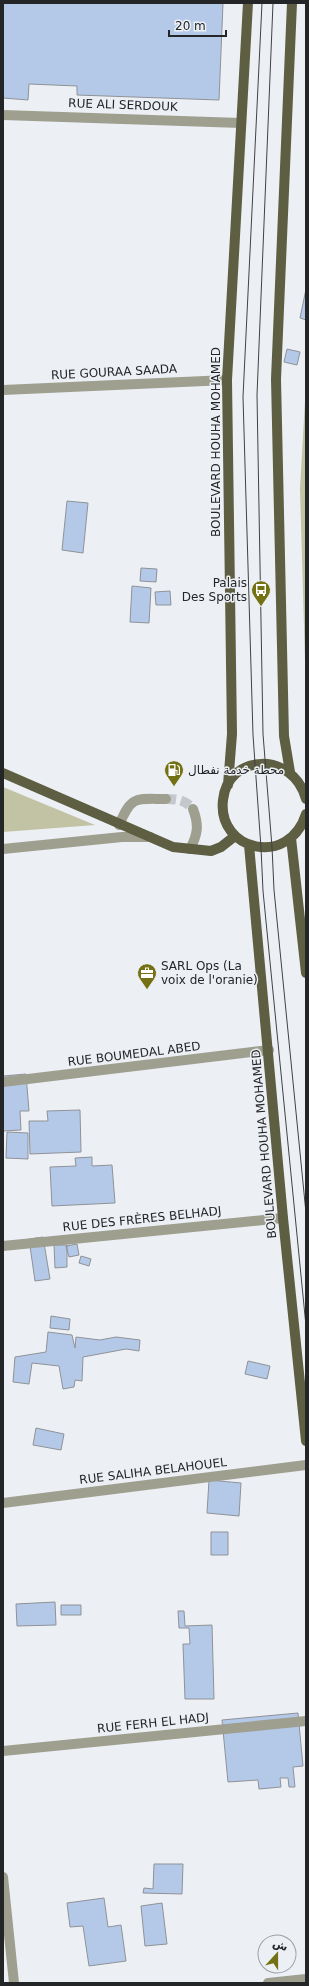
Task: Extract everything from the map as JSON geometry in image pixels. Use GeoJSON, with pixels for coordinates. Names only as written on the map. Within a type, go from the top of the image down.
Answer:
{"type":"FeatureCollection","features":[{"type":"Feature","properties":{"kind":"main road","name":"BOULEVARD HOUHA MOHAMED"},"geometry":{"type":"LineString","coordinates":[[235,836],[225,818],[223,808],[223,800],[228,785],[232,734],[227,380],[248,3]]}},
{"type":"Feature","properties":{"kind":"main road"},"geometry":{"type":"LineString","coordinates":[[292,3],[276,379],[284,736],[293,775],[303,788],[306,799]]}},
{"type":"Feature","properties":{"kind":"main road"},"geometry":{"type":"LineString","coordinates":[[228,785],[242,770],[254,765],[274,765],[306,780]]}},
{"type":"Feature","properties":{"kind":"main road"},"geometry":{"type":"LineString","coordinates":[[3,773],[119,825],[173,847],[205,851],[215,850],[235,836],[249,845],[261,848],[272,847],[292,838],[304,827],[306,814]]}},
{"type":"Feature","properties":{"kind":"main road"},"geometry":{"type":"LineString","coordinates":[[292,838],[306,973]]}},
{"type":"Feature","properties":{"kind":"main road","name":"BOULEVARD HOUHA MOHAMED"},"geometry":{"type":"LineString","coordinates":[[249,845],[269,1050],[283,1218],[306,1441]]}},
{"type":"Feature","properties":{"kind":"street","name":"RUE ALI SERDOUK"},"geometry":{"type":"LineString","coordinates":[[3,114],[241,123]]}},
{"type":"Feature","properties":{"kind":"street","name":"RUE GOURAA SAADA"},"geometry":{"type":"LineString","coordinates":[[3,390],[227,380]]}},
{"type":"Feature","properties":{"kind":"street"},"geometry":{"type":"LineString","coordinates":[[119,825],[128,804],[135,801],[166,799]]}},
{"type":"Feature","properties":{"kind":"street"},"geometry":{"type":"LineString","coordinates":[[190,849],[195,840],[198,827],[193,809]]}},
{"type":"Feature","properties":{"kind":"street"},"geometry":{"type":"LineString","coordinates":[[3,849],[122,837],[150,837]]}},
{"type":"Feature","properties":{"kind":"street","name":"RUE BOUMEDAL ABED"},"geometry":{"type":"LineString","coordinates":[[3,1082],[269,1050]]}},
{"type":"Feature","properties":{"kind":"street","name":"RUE DES FRÈRES BELHADJ"},"geometry":{"type":"LineString","coordinates":[[3,1246],[283,1218]]}},
{"type":"Feature","properties":{"kind":"street","name":"RUE SALIHA BELAHOUEL"},"geometry":{"type":"LineString","coordinates":[[3,1503],[306,1464]]}},
{"type":"Feature","properties":{"kind":"street","name":"RUE FERH EL HADJ"},"geometry":{"type":"LineString","coordinates":[[3,1751],[306,1720]]}},
{"type":"Feature","properties":{"kind":"street"},"geometry":{"type":"LineString","coordinates":[[3,1877],[14,1983]]}},
{"type":"Feature","properties":{"kind":"street"},"geometry":{"type":"LineString","coordinates":[[268,1983],[306,1979]]}},
{"type":"Feature","properties":{"kind":"green space"},"geometry":{"type":"Polygon","coordinates":[[[306,383],[306,697],[300,489],[306,383]]]}},
{"type":"Feature","properties":{"kind":"green space"},"geometry":{"type":"Polygon","coordinates":[[[3,787],[95,825],[3,832],[3,787]]]}},
{"type":"Feature","properties":{"kind":"building"},"geometry":{"type":"Polygon","coordinates":[[[3,3],[223,3],[219,100],[77,95],[77,86],[29,84],[28,100],[3,98],[3,3]]]}},
{"type":"Feature","properties":{"kind":"building"},"geometry":{"type":"Polygon","coordinates":[[[306,289],[306,320],[300,318],[306,289]]]}},
{"type":"Feature","properties":{"kind":"building"},"geometry":{"type":"Polygon","coordinates":[[[287,349],[300,352],[297,365],[284,362],[287,349]]]}},
{"type":"Feature","properties":{"kind":"building"},"geometry":{"type":"Polygon","coordinates":[[[67,501],[88,503],[83,553],[62,550],[67,501]]]}},
{"type":"Feature","properties":{"kind":"building"},"geometry":{"type":"Polygon","coordinates":[[[141,568],[157,569],[156,582],[140,581],[141,568]]]}},
{"type":"Feature","properties":{"kind":"building"},"geometry":{"type":"Polygon","coordinates":[[[132,586],[151,588],[149,623],[130,622],[132,586]]]}},
{"type":"Feature","properties":{"kind":"building"},"geometry":{"type":"Polygon","coordinates":[[[170,591],[171,605],[156,605],[155,592],[170,591]]]}},
{"type":"Feature","properties":{"kind":"building"},"geometry":{"type":"Polygon","coordinates":[[[26,1074],[29,1111],[20,1111],[21,1130],[3,1131],[3,1076],[26,1074]]]}},
{"type":"Feature","properties":{"kind":"building"},"geometry":{"type":"Polygon","coordinates":[[[80,1110],[81,1152],[30,1154],[29,1121],[48,1121],[47,1111],[80,1110]]]}},
{"type":"Feature","properties":{"kind":"building"},"geometry":{"type":"Polygon","coordinates":[[[7,1132],[28,1133],[28,1159],[6,1158],[7,1132]]]}},
{"type":"Feature","properties":{"kind":"building"},"geometry":{"type":"Polygon","coordinates":[[[92,1157],[92,1166],[112,1165],[115,1203],[52,1206],[50,1167],[76,1166],[75,1158],[92,1157]]]}},
{"type":"Feature","properties":{"kind":"building"},"geometry":{"type":"Polygon","coordinates":[[[43,1237],[50,1279],[35,1281],[29,1239],[43,1237]]]}},
{"type":"Feature","properties":{"kind":"building"},"geometry":{"type":"Polygon","coordinates":[[[77,1244],[79,1255],[69,1257],[66,1246],[77,1244]]]}},
{"type":"Feature","properties":{"kind":"building"},"geometry":{"type":"Polygon","coordinates":[[[54,1245],[67,1245],[67,1267],[55,1268],[54,1245]]]}},
{"type":"Feature","properties":{"kind":"building"},"geometry":{"type":"Polygon","coordinates":[[[81,1256],[91,1259],[89,1266],[79,1263],[81,1256]]]}},
{"type":"Feature","properties":{"kind":"building"},"geometry":{"type":"Polygon","coordinates":[[[51,1316],[70,1319],[69,1330],[50,1328],[51,1316]]]}},
{"type":"Feature","properties":{"kind":"building"},"geometry":{"type":"Polygon","coordinates":[[[48,1332],[72,1335],[75,1348],[76,1337],[100,1340],[116,1337],[140,1340],[139,1351],[126,1349],[83,1357],[82,1381],[75,1380],[74,1387],[63,1389],[59,1366],[32,1363],[29,1384],[13,1382],[15,1357],[46,1352],[48,1332]]]}},
{"type":"Feature","properties":{"kind":"building"},"geometry":{"type":"Polygon","coordinates":[[[248,1361],[270,1366],[267,1379],[245,1374],[248,1361]]]}},
{"type":"Feature","properties":{"kind":"building"},"geometry":{"type":"Polygon","coordinates":[[[36,1428],[64,1434],[61,1450],[33,1445],[36,1428]]]}},
{"type":"Feature","properties":{"kind":"building"},"geometry":{"type":"Polygon","coordinates":[[[209,1480],[241,1483],[239,1516],[207,1513],[209,1480]]]}},
{"type":"Feature","properties":{"kind":"building"},"geometry":{"type":"Polygon","coordinates":[[[211,1532],[228,1532],[228,1555],[211,1555],[211,1532]]]}},
{"type":"Feature","properties":{"kind":"building"},"geometry":{"type":"Polygon","coordinates":[[[55,1602],[56,1625],[17,1626],[16,1604],[55,1602]]]}},
{"type":"Feature","properties":{"kind":"building"},"geometry":{"type":"Polygon","coordinates":[[[61,1605],[81,1605],[81,1615],[61,1615],[61,1605]]]}},
{"type":"Feature","properties":{"kind":"building"},"geometry":{"type":"Polygon","coordinates":[[[178,1611],[184,1611],[185,1626],[212,1625],[214,1699],[185,1699],[183,1644],[190,1644],[189,1628],[179,1628],[178,1611]]]}},
{"type":"Feature","properties":{"kind":"building"},"geometry":{"type":"Polygon","coordinates":[[[298,1713],[303,1766],[293,1767],[295,1787],[289,1787],[288,1778],[280,1778],[281,1787],[259,1789],[258,1780],[228,1782],[222,1720],[298,1713]]]}},
{"type":"Feature","properties":{"kind":"building"},"geometry":{"type":"Polygon","coordinates":[[[154,1864],[183,1864],[182,1894],[143,1893],[144,1888],[153,1889],[154,1864]]]}},
{"type":"Feature","properties":{"kind":"building"},"geometry":{"type":"Polygon","coordinates":[[[104,1898],[108,1927],[121,1925],[126,1961],[89,1966],[83,1926],[70,1927],[67,1903],[104,1898]]]}},
{"type":"Feature","properties":{"kind":"building"},"geometry":{"type":"Polygon","coordinates":[[[162,1903],[167,1944],[145,1946],[141,1906],[162,1903]]]}},
{"type":"Feature","properties":{"kind":"tunnel"},"geometry":{"type":"LineString","coordinates":[[166,799],[181,801],[193,809]]}},
{"type":"Feature","properties":{"kind":"tram line"},"geometry":{"type":"LineString","coordinates":[[262,3],[243,397],[253,735],[263,891],[306,1326]]}},
{"type":"Feature","properties":{"kind":"tram line"},"geometry":{"type":"LineString","coordinates":[[273,3],[257,395],[263,734],[274,890],[306,1213]]}},
{"type":"Feature","properties":{"kind":"place","name":"Palais Des Sports"},"geometry":{"type":"Point","coordinates":[261,607]}},
{"type":"Feature","properties":{"kind":"place","name":"محطة خدمة نفطال"},"geometry":{"type":"Point","coordinates":[174,787]}},
{"type":"Feature","properties":{"kind":"place","name":"SARL Ops (La voix de l'oranie)"},"geometry":{"type":"Point","coordinates":[147,990]}}]}
